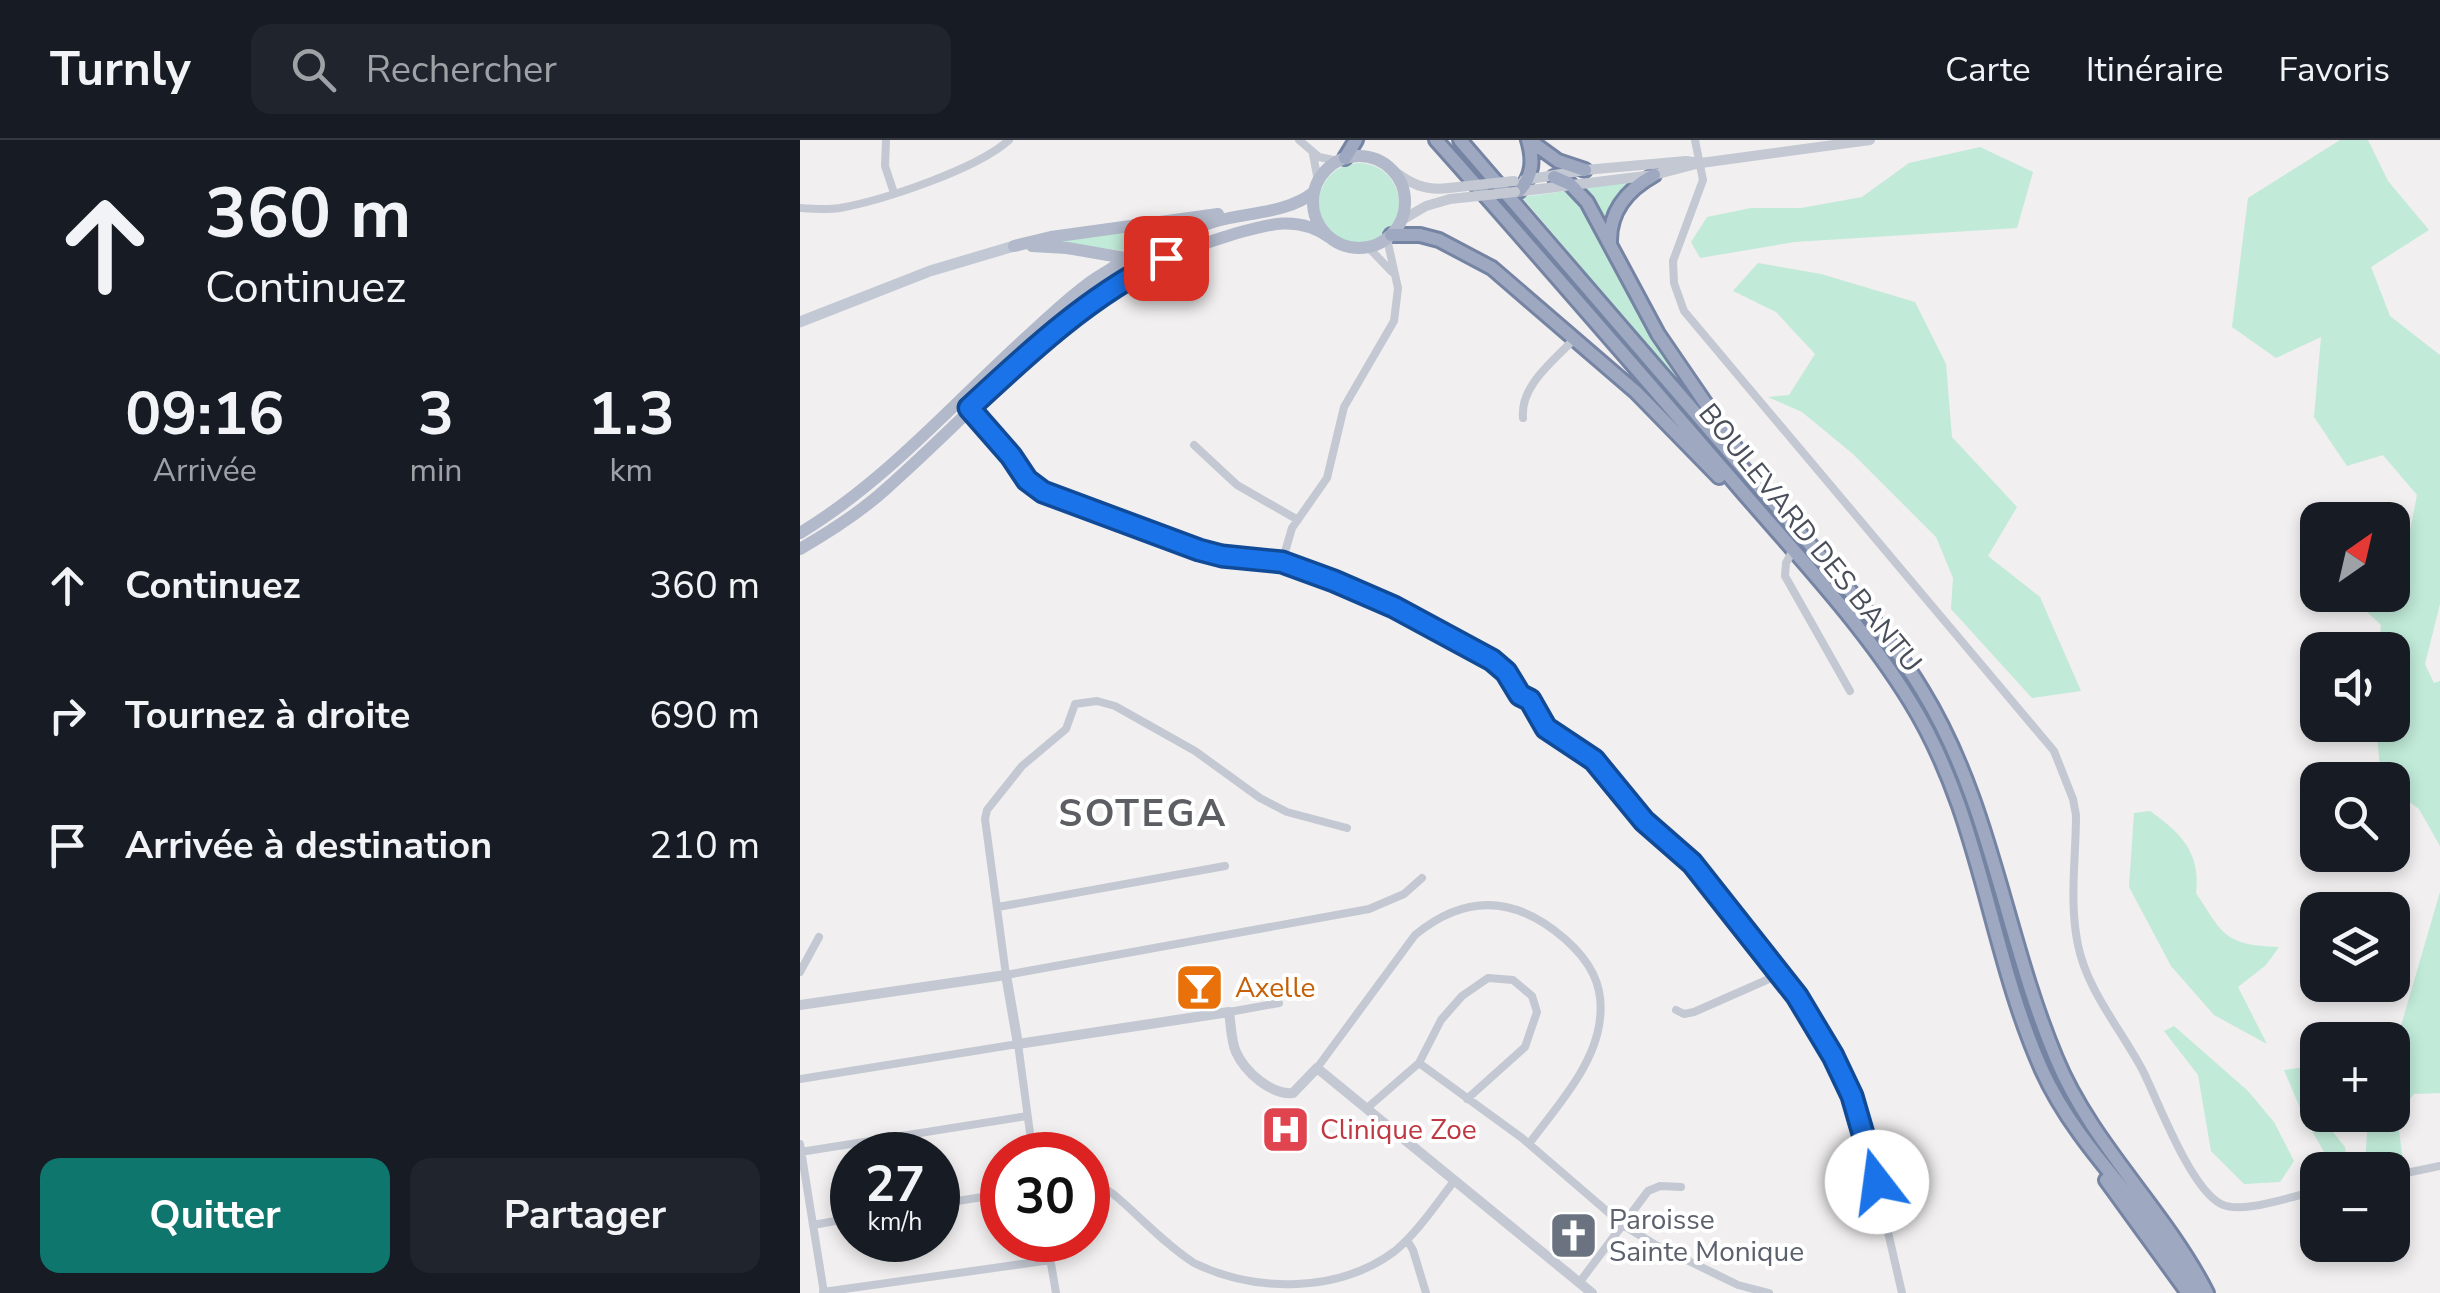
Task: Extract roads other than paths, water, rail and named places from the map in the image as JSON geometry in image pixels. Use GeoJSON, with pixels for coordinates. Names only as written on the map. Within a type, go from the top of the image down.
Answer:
{"type":"FeatureCollection","features":[{"type":"Feature","properties":{"kind":"highway"},"geometry":{"type":"LineString","coordinates":[[1341,160],[1356,140]]}},
{"type":"Feature","properties":{"kind":"highway","name":"BOULEVARD DES BANTU"},"geometry":{"type":"LineString","coordinates":[[1436,140],[1769,523],[1896,679],[1946,767],[1975,848],[2017,1002],[2044,1074],[2091,1149],[2203,1289]]}},
{"type":"Feature","properties":{"kind":"highway","name":"BOULEVARD DES BANTU"},"geometry":{"type":"LineString","coordinates":[[1460,140],[1810,546],[1907,666],[1948,735],[1976,800],[2029,986],[2060,1068],[2092,1124],[2203,1289]]}},
{"type":"Feature","properties":{"kind":"highway"},"geometry":{"type":"LineString","coordinates":[[1528,140],[1558,161],[1585,170]]}},
{"type":"Feature","properties":{"kind":"highway"},"geometry":{"type":"LineString","coordinates":[[1519,186],[1532,169],[1528,140]]}},
{"type":"Feature","properties":{"kind":"highway"},"geometry":{"type":"LineString","coordinates":[[1610,246],[1612,221],[1623,199],[1654,175]]}},
{"type":"Feature","properties":{"kind":"highway"},"geometry":{"type":"LineString","coordinates":[[1554,176],[1570,184],[1588,202],[1646,315],[1681,370],[1810,546]]}},
{"type":"Feature","properties":{"kind":"highway"},"geometry":{"type":"LineString","coordinates":[[1389,237],[1424,236],[1472,255],[1501,275],[1636,392],[1769,523]]}},
{"type":"Feature","properties":{"kind":"main road"},"geometry":{"type":"LineString","coordinates":[[800,550],[880,494],[969,408],[1066,322],[1109,290],[1166,258],[1269,225],[1293,222],[1312,227],[1344,246],[1368,247],[1389,237],[1402,220],[1404,193],[1391,170],[1366,157],[1341,160],[1294,206],[1081,232],[1014,246],[930,271],[801,323]]}},
{"type":"Feature","properties":{"kind":"main road"},"geometry":{"type":"LineString","coordinates":[[1316,186],[1314,213],[1329,237]]}},
{"type":"Feature","properties":{"kind":"main road"},"geometry":{"type":"LineString","coordinates":[[800,533],[893,463],[1075,294],[1128,259],[1195,228],[1276,208]]}},
{"type":"Feature","properties":{"kind":"main road"},"geometry":{"type":"LineString","coordinates":[[1014,246],[1062,248],[1128,259],[1158,256],[1207,238],[1225,236]]}},
{"type":"Feature","properties":{"kind":"street"},"geometry":{"type":"LineString","coordinates":[[886,140],[886,166],[894,192]]}},
{"type":"Feature","properties":{"kind":"street"},"geometry":{"type":"LineString","coordinates":[[800,208],[837,208],[894,192],[983,158],[1009,140]]}},
{"type":"Feature","properties":{"kind":"street"},"geometry":{"type":"LineString","coordinates":[[1299,140],[1324,160],[1341,160]]}},
{"type":"Feature","properties":{"kind":"street"},"geometry":{"type":"LineString","coordinates":[[1695,140],[1703,180],[1673,260],[1674,283],[1684,311],[2054,751],[2076,815],[2076,929],[2082,958],[2184,1156],[2205,1189],[2226,1206],[2240,1207],[2300,1195]]}},
{"type":"Feature","properties":{"kind":"street"},"geometry":{"type":"LineString","coordinates":[[1519,186],[1585,170],[1686,160],[1701,162],[1870,140]]}},
{"type":"Feature","properties":{"kind":"street"},"geometry":{"type":"LineString","coordinates":[[1314,154],[1316,186]]}},
{"type":"Feature","properties":{"kind":"street"},"geometry":{"type":"LineString","coordinates":[[1391,170],[1418,187],[1449,193],[1654,175],[1701,162]]}},
{"type":"Feature","properties":{"kind":"street"},"geometry":{"type":"LineString","coordinates":[[1402,220],[1449,193]]}},
{"type":"Feature","properties":{"kind":"street"},"geometry":{"type":"LineString","coordinates":[[1282,562],[1288,537],[1327,478],[1344,407],[1394,321],[1398,296],[1389,237]]}},
{"type":"Feature","properties":{"kind":"street"},"geometry":{"type":"LineString","coordinates":[[1368,247],[1395,276]]}},
{"type":"Feature","properties":{"kind":"street"},"geometry":{"type":"LineString","coordinates":[[1524,418],[1522,403],[1527,390],[1575,338]]}},
{"type":"Feature","properties":{"kind":"street"},"geometry":{"type":"LineString","coordinates":[[969,408],[1027,480],[1052,498],[1199,550],[1282,562],[1394,607],[1492,660],[1506,672],[1520,695],[1530,700],[1546,728],[1594,760],[1644,821],[1692,863],[1797,996],[1852,1096],[1877,1182],[1902,1293]]}},
{"type":"Feature","properties":{"kind":"street"},"geometry":{"type":"LineString","coordinates":[[1194,445],[1237,485],[1298,520]]}},
{"type":"Feature","properties":{"kind":"street"},"geometry":{"type":"LineString","coordinates":[[1792,552],[1784,576],[1850,691]]}},
{"type":"Feature","properties":{"kind":"street"},"geometry":{"type":"LineString","coordinates":[[1029,1132],[1021,1043],[1006,974],[985,819],[987,810],[1022,766],[1066,729],[1075,704],[1097,701],[1114,706],[1195,750],[1260,798],[1286,812],[1347,828]]}},
{"type":"Feature","properties":{"kind":"street"},"geometry":{"type":"LineString","coordinates":[[998,906],[1225,866]]}},
{"type":"Feature","properties":{"kind":"street"},"geometry":{"type":"LineString","coordinates":[[800,1005],[1006,974],[1369,909],[1404,894],[1422,878]]}},
{"type":"Feature","properties":{"kind":"street"},"geometry":{"type":"LineString","coordinates":[[1229,1012],[1237,1054],[1267,1086],[1279,1093],[1293,1093],[1317,1068],[1415,934],[1433,920],[1473,906],[1517,908],[1536,916],[1582,954],[1595,974],[1600,1018],[1582,1070],[1529,1144]]}},
{"type":"Feature","properties":{"kind":"street"},"geometry":{"type":"LineString","coordinates":[[800,972],[818,938]]}},
{"type":"Feature","properties":{"kind":"street"},"geometry":{"type":"LineString","coordinates":[[1676,1010],[1684,1014],[1694,1012],[1778,975]]}},
{"type":"Feature","properties":{"kind":"street"},"geometry":{"type":"LineString","coordinates":[[1366,1108],[1419,1063],[1442,1020],[1462,996],[1488,978],[1512,980],[1532,996],[1537,1012],[1525,1046],[1467,1099]]}},
{"type":"Feature","properties":{"kind":"street"},"geometry":{"type":"LineString","coordinates":[[800,1079],[1278,1003]]}},
{"type":"Feature","properties":{"kind":"street"},"geometry":{"type":"LineString","coordinates":[[1419,1063],[1529,1144],[1623,1225],[1738,1285],[1769,1293]]}},
{"type":"Feature","properties":{"kind":"street"},"geometry":{"type":"LineString","coordinates":[[1317,1068],[1592,1293]]}},
{"type":"Feature","properties":{"kind":"street"},"geometry":{"type":"LineString","coordinates":[[800,1152],[1027,1116]]}},
{"type":"Feature","properties":{"kind":"street"},"geometry":{"type":"LineString","coordinates":[[800,1144],[823,1292],[1037,1262]]}},
{"type":"Feature","properties":{"kind":"street"},"geometry":{"type":"LineString","coordinates":[[2410,1172],[2440,1166]]}},
{"type":"Feature","properties":{"kind":"street"},"geometry":{"type":"LineString","coordinates":[[1110,1192],[1198,1266],[1248,1286],[1297,1289],[1347,1280],[1364,1272],[1407,1240],[1455,1180]]}},
{"type":"Feature","properties":{"kind":"street"},"geometry":{"type":"LineString","coordinates":[[1579,1282],[1648,1191],[1660,1186],[1681,1187]]}},
{"type":"Feature","properties":{"kind":"street"},"geometry":{"type":"LineString","coordinates":[[813,1224],[830,1221]]}},
{"type":"Feature","properties":{"kind":"street"},"geometry":{"type":"LineString","coordinates":[[1407,1240],[1426,1293]]}},
{"type":"Feature","properties":{"kind":"street"},"geometry":{"type":"LineString","coordinates":[[1051,1262],[1056,1293]]}},
{"type":"Feature","properties":{"kind":"place","name":"Axelle"},"geometry":{"type":"Point","coordinates":[1200,988]}},
{"type":"Feature","properties":{"kind":"place","name":"Clinique Zoe"},"geometry":{"type":"Point","coordinates":[1285,1130]}},
{"type":"Feature","properties":{"kind":"place","name":"Paroisse Sainte Monique"},"geometry":{"type":"Point","coordinates":[1574,1236]}},
{"type":"Feature","properties":{"kind":"district","name":"SOTEGA"},"geometry":{"type":"Point","coordinates":[1143,813]}}]}
